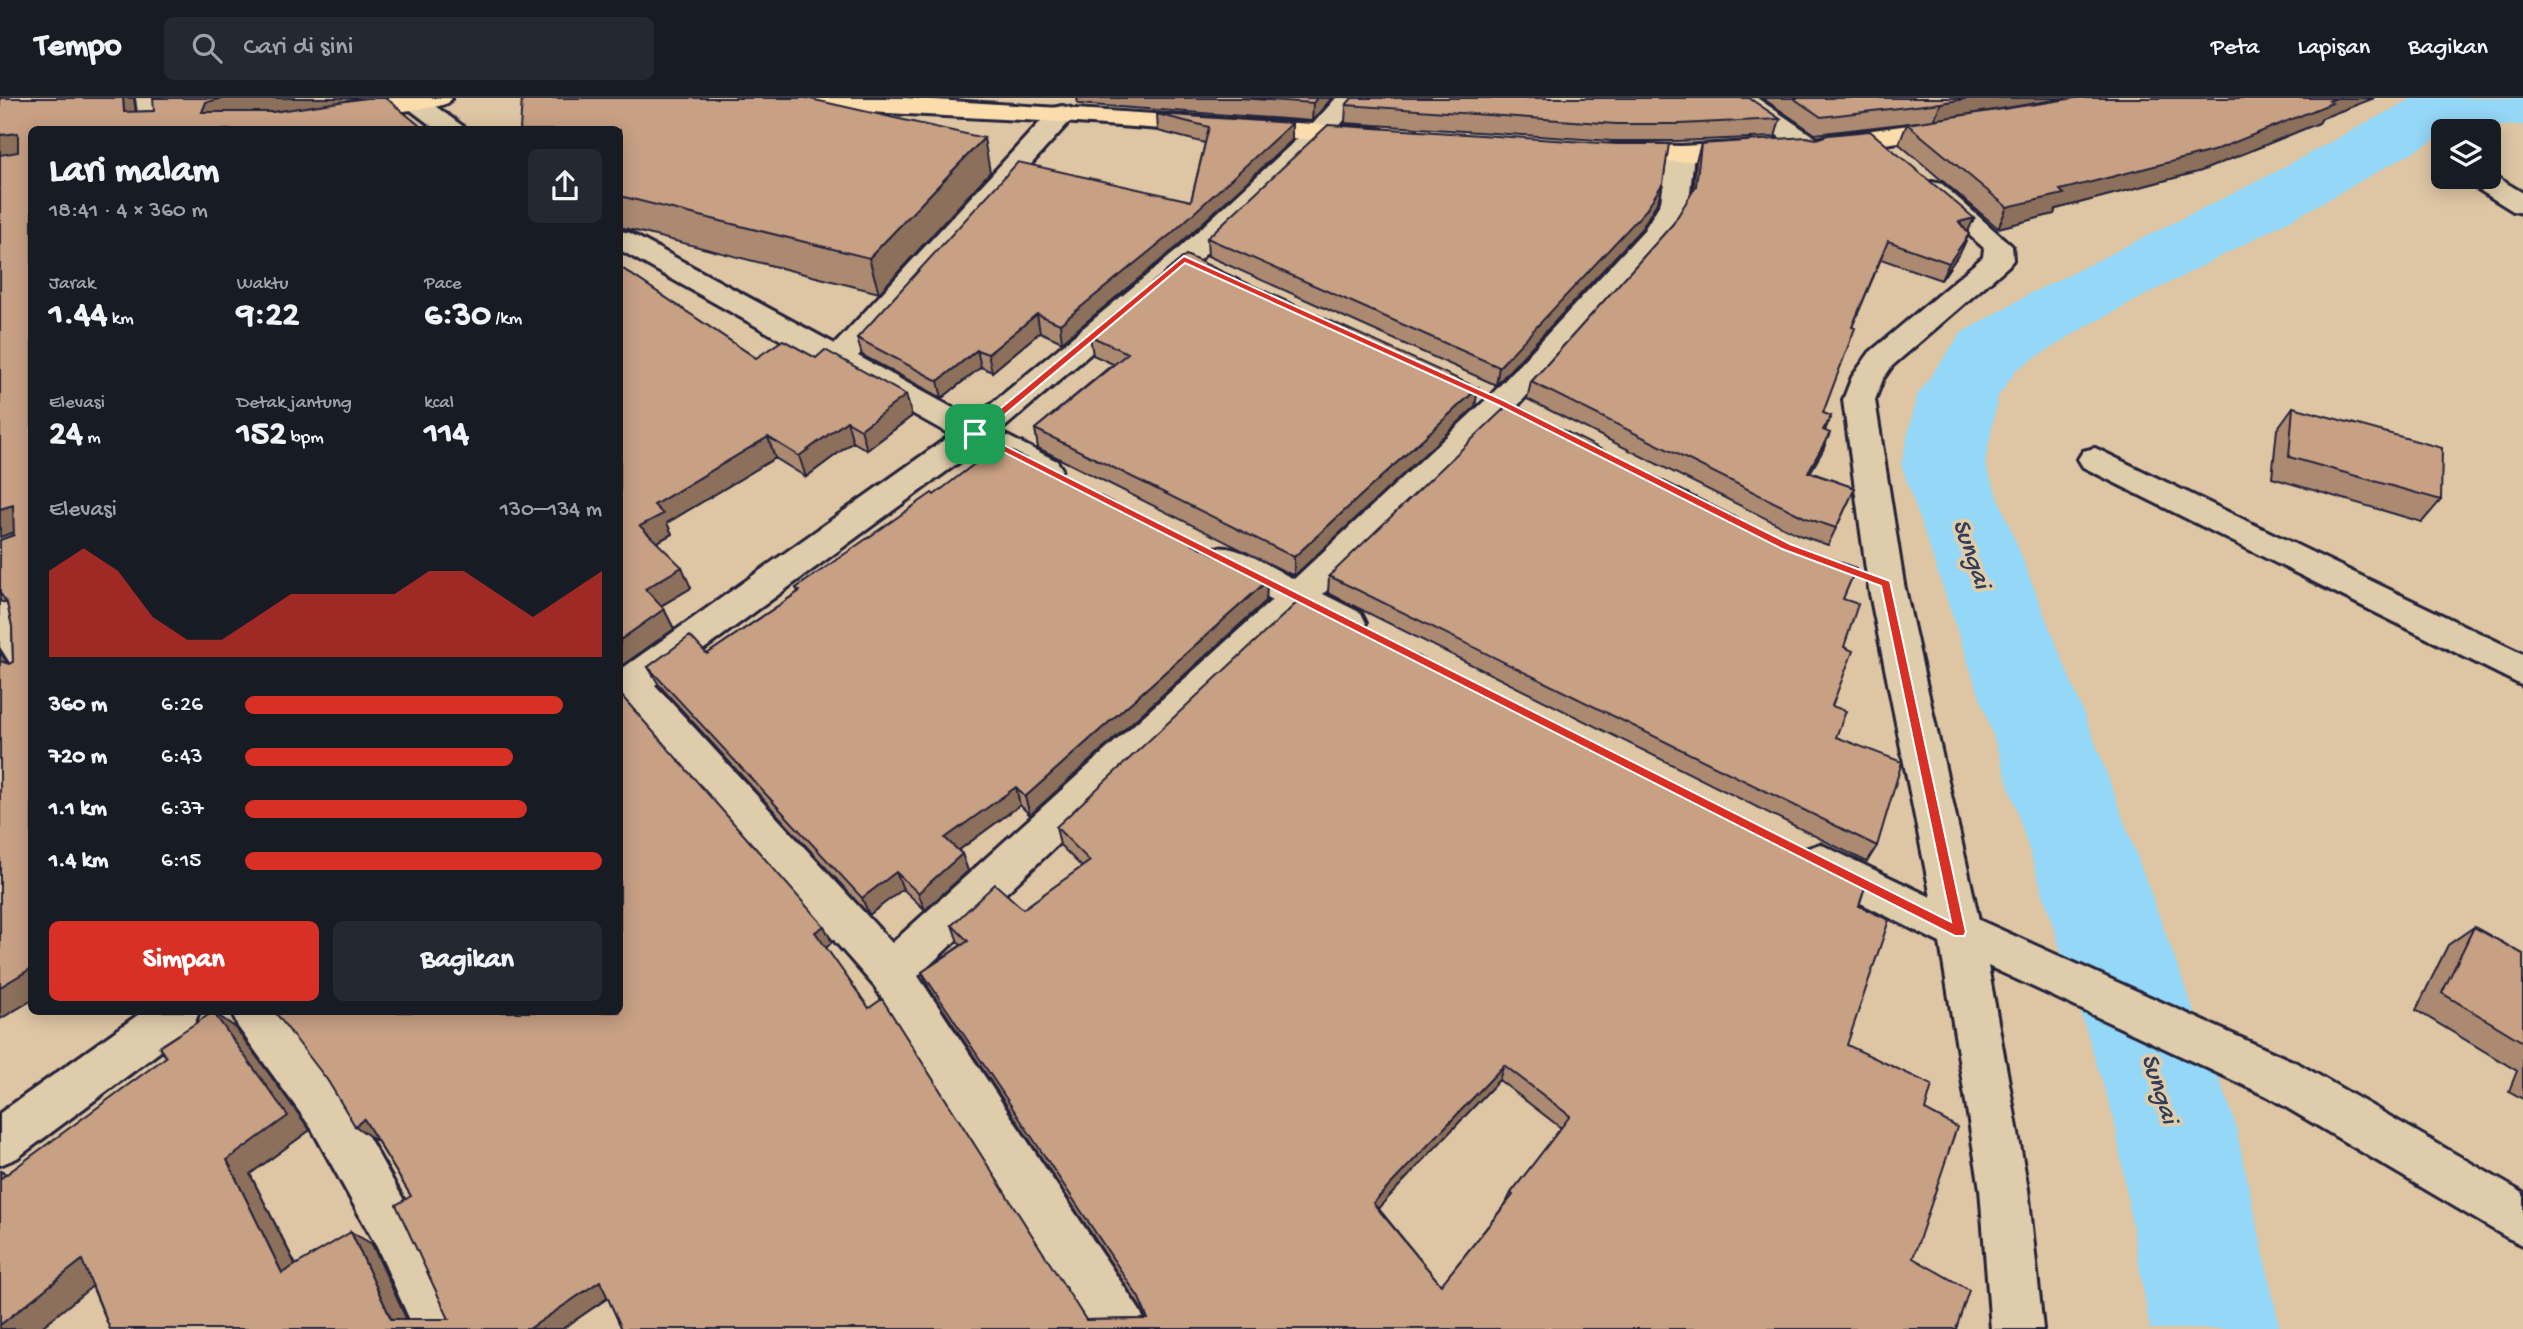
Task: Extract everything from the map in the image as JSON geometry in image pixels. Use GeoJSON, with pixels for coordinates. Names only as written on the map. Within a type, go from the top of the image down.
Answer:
{"type":"FeatureCollection","features":[{"type":"Feature","properties":{"kind":"highway"},"geometry":{"type":"LineString","coordinates":[[323,115],[439,98]]}},
{"type":"Feature","properties":{"kind":"highway"},"geometry":{"type":"LineString","coordinates":[[754,98],[1052,108],[1404,138]]}},
{"type":"Feature","properties":{"kind":"highway"},"geometry":{"type":"LineString","coordinates":[[1598,151],[1681,154],[1810,146],[1894,157],[1980,122]]}},
{"type":"Feature","properties":{"kind":"street"},"geometry":{"type":"LineString","coordinates":[[149,98],[152,126]]}},
{"type":"Feature","properties":{"kind":"street"},"geometry":{"type":"LineString","coordinates":[[1122,1329],[891,973],[625,686],[975,434],[1197,265],[1350,98]]}},
{"type":"Feature","properties":{"kind":"street"},"geometry":{"type":"LineString","coordinates":[[1740,98],[1810,146]]}},
{"type":"Feature","properties":{"kind":"street"},"geometry":{"type":"LineString","coordinates":[[413,102],[449,126]]}},
{"type":"Feature","properties":{"kind":"street"},"geometry":{"type":"LineString","coordinates":[[838,359],[1052,108]]}},
{"type":"Feature","properties":{"kind":"street"},"geometry":{"type":"LineString","coordinates":[[891,973],[1298,597],[1501,403],[1656,234],[1675,202],[1681,154]]}},
{"type":"Feature","properties":{"kind":"street"},"geometry":{"type":"LineString","coordinates":[[1894,157],[1998,246],[1998,260],[1881,359],[1868,377],[1859,400],[1886,584],[1979,940],[2017,1329]]}},
{"type":"Feature","properties":{"kind":"street"},"geometry":{"type":"LineString","coordinates":[[2497,189],[2523,205]]}},
{"type":"Feature","properties":{"kind":"street"},"geometry":{"type":"LineString","coordinates":[[625,249],[1074,484]]}},
{"type":"Feature","properties":{"kind":"street"},"geometry":{"type":"LineString","coordinates":[[2095,458],[2523,671]]}},
{"type":"Feature","properties":{"kind":"street"},"geometry":{"type":"LineString","coordinates":[[1186,541],[1373,635]]}},
{"type":"Feature","properties":{"kind":"street"},"geometry":{"type":"LineString","coordinates":[[1849,570],[1886,584]]}},
{"type":"Feature","properties":{"kind":"street"},"geometry":{"type":"LineString","coordinates":[[0,616],[28,661]]}},
{"type":"Feature","properties":{"kind":"street"},"geometry":{"type":"LineString","coordinates":[[1785,844],[1979,940],[2283,1080],[2523,1220]]}},
{"type":"Feature","properties":{"kind":"street"},"geometry":{"type":"LineString","coordinates":[[0,1142],[173,1015]]}},
{"type":"Feature","properties":{"kind":"street"},"geometry":{"type":"LineString","coordinates":[[256,1015],[329,1113],[394,1230],[440,1329]]}},
{"type":"Feature","properties":{"kind":"building"},"geometry":{"type":"Polygon","coordinates":[[[0,98],[123,98],[124,112],[154,111],[153,98],[224,98],[206,102],[202,112],[273,112],[366,98],[386,98],[420,126],[28,126],[28,970],[0,987],[0,661],[9,664],[13,662],[12,626],[7,603],[0,593],[0,540],[14,535],[13,505],[0,509],[0,155],[18,152],[18,133],[0,135],[0,98]]]}},
{"type":"Feature","properties":{"kind":"building"},"geometry":{"type":"Polygon","coordinates":[[[522,98],[806,98],[984,138],[869,258],[623,197],[623,126],[520,126],[522,98]]]}},
{"type":"Feature","properties":{"kind":"building"},"geometry":{"type":"Polygon","coordinates":[[[1238,98],[1317,98],[1313,103],[1238,98]]]}},
{"type":"Feature","properties":{"kind":"building"},"geometry":{"type":"Polygon","coordinates":[[[1352,98],[1749,98],[1780,119],[1616,124],[1346,105],[1352,98]]]}},
{"type":"Feature","properties":{"kind":"building"},"geometry":{"type":"Polygon","coordinates":[[[1793,98],[1970,98],[1821,117],[1793,98]]]}},
{"type":"Feature","properties":{"kind":"building"},"geometry":{"type":"Polygon","coordinates":[[[2075,98],[2336,98],[2329,101],[2332,103],[2213,151],[2060,190],[2064,194],[2007,207],[1907,124],[2075,98]]]}},
{"type":"Feature","properties":{"kind":"building"},"geometry":{"type":"Polygon","coordinates":[[[1157,114],[1292,123],[1171,234],[1060,324],[1037,314],[988,354],[977,350],[938,381],[857,338],[1018,162],[1191,201],[1209,127],[1157,114]]]}},
{"type":"Feature","properties":{"kind":"building"},"geometry":{"type":"Polygon","coordinates":[[[1328,125],[1616,144],[1669,144],[1663,183],[1646,210],[1499,367],[1207,238],[1328,125]]]}},
{"type":"Feature","properties":{"kind":"building"},"geometry":{"type":"Polygon","coordinates":[[[1870,131],[1974,218],[1959,222],[1969,234],[1949,263],[1888,241],[1852,327],[1855,328],[1823,413],[1831,416],[1823,430],[1830,433],[1808,472],[1855,488],[1836,528],[1806,518],[1531,382],[1673,224],[1696,186],[1701,144],[1806,137],[1816,139],[1828,135],[1870,131]]]}},
{"type":"Feature","properties":{"kind":"building"},"geometry":{"type":"Polygon","coordinates":[[[1186,255],[1478,388],[1294,557],[1035,429],[1128,353],[1090,336],[1186,255]]]}},
{"type":"Feature","properties":{"kind":"building"},"geometry":{"type":"Polygon","coordinates":[[[623,269],[756,358],[783,340],[816,358],[825,350],[906,395],[861,429],[847,421],[799,456],[768,437],[654,505],[663,514],[640,526],[682,567],[645,589],[664,609],[623,638],[623,269]]]}},
{"type":"Feature","properties":{"kind":"building"},"geometry":{"type":"Polygon","coordinates":[[[1510,403],[1780,540],[1856,568],[1843,599],[1858,604],[1844,647],[1853,651],[1832,706],[1846,711],[1836,737],[1902,762],[1877,846],[1329,576],[1510,403]]]}},
{"type":"Feature","properties":{"kind":"building"},"geometry":{"type":"Polygon","coordinates":[[[2293,407],[2442,448],[2441,500],[2289,457],[2293,407]]]}},
{"type":"Feature","properties":{"kind":"building"},"geometry":{"type":"Polygon","coordinates":[[[999,445],[1267,581],[1025,797],[1016,787],[945,838],[962,854],[918,893],[896,872],[862,898],[648,667],[690,636],[707,654],[800,591],[796,588],[932,493],[934,495],[999,445]]]}},
{"type":"Feature","properties":{"kind":"building"},"geometry":{"type":"Polygon","coordinates":[[[1302,598],[1866,884],[1859,906],[1889,920],[1847,1045],[1932,1085],[1925,1110],[1957,1127],[1913,1258],[1969,1290],[1956,1329],[622,1329],[600,1281],[529,1329],[110,1329],[82,1260],[0,1325],[0,1179],[166,1057],[159,1047],[208,1015],[215,1015],[288,1116],[227,1160],[282,1273],[351,1232],[391,1319],[449,1319],[396,1205],[411,1196],[364,1119],[355,1126],[328,1081],[277,1015],[623,1015],[623,697],[824,926],[815,932],[869,1008],[882,999],[1086,1320],[1148,1319],[1139,1298],[922,972],[968,941],[952,925],[995,884],[1023,909],[1090,861],[1056,827],[1302,598]],[[1504,1065],[1373,1203],[1441,1285],[1513,1195],[1511,1193],[1570,1116],[1504,1065]]]}},
{"type":"Feature","properties":{"kind":"building"},"geometry":{"type":"Polygon","coordinates":[[[2474,927],[2523,954],[2523,1042],[2442,993],[2474,927]]]}},
{"type":"Feature","properties":{"kind":"waterway","name":"Sungai"},"geometry":{"type":"LineString","coordinates":[[2215,1329],[2174,1119],[2045,742],[1943,464],[1958,396],[1989,351],[2058,310],[2275,200],[2444,108],[2523,105]]}},
{"type":"Feature","properties":{"kind":"route"},"geometry":{"type":"LineString","coordinates":[[1184,259],[1502,403],[1786,546],[1886,584],[1959,932],[975,434],[1037,385],[1184,259]]}}]}
